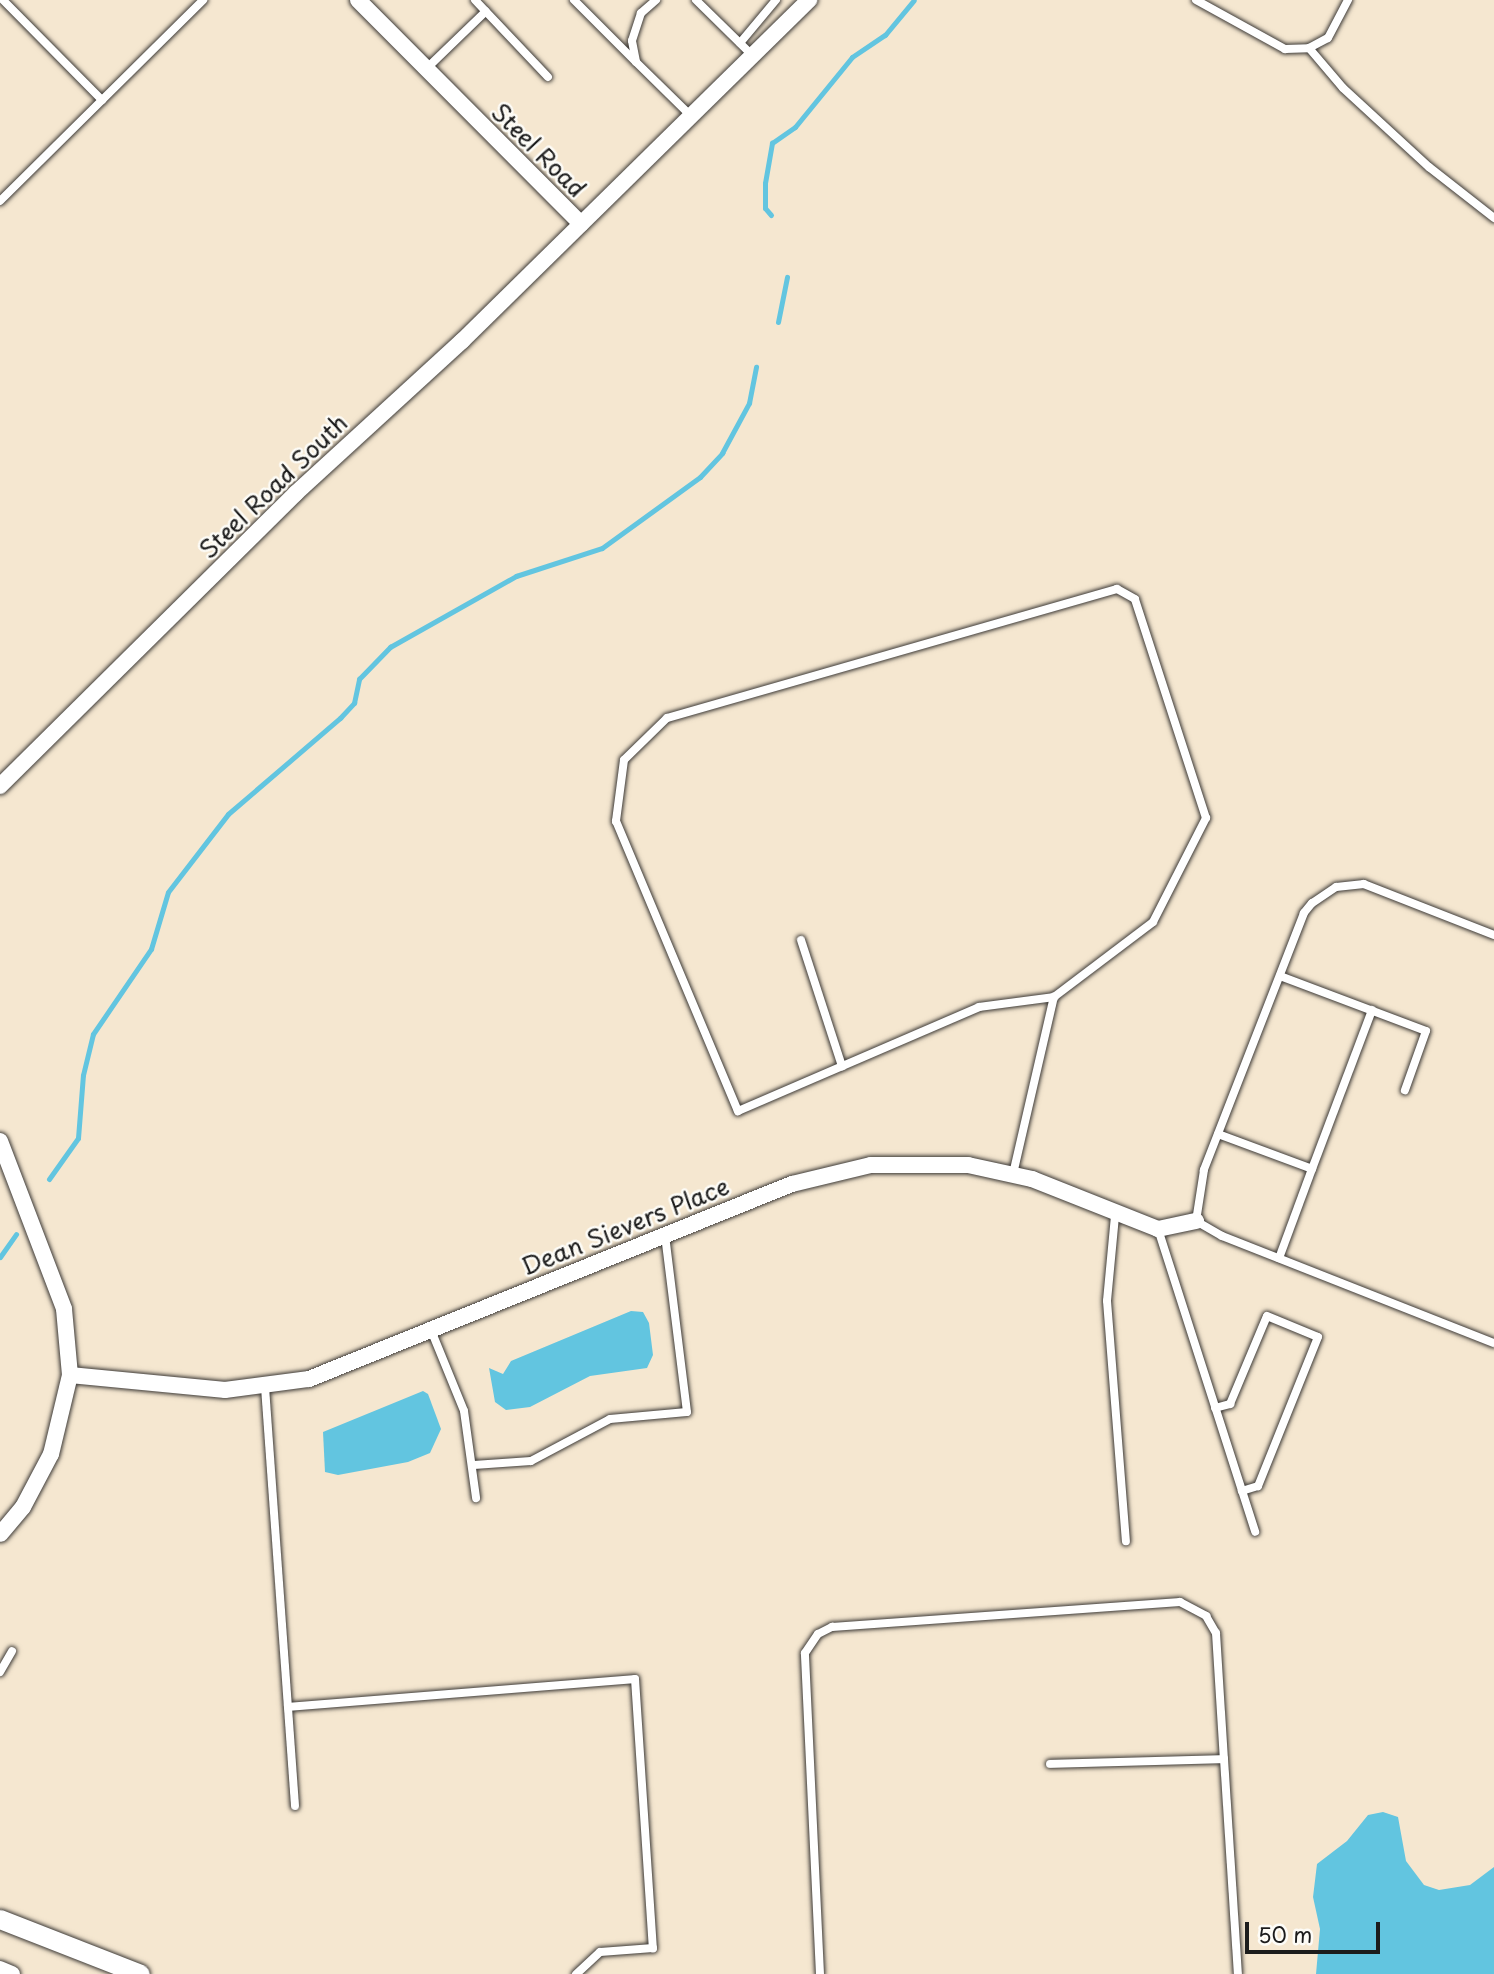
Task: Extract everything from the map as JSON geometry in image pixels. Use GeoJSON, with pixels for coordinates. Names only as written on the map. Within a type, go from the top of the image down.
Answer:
{"type":"FeatureCollection","features":[{"type":"Feature","properties":{"kind":"street","name":"Steel Road"},"geometry":{"type":"LineString","coordinates":[[358,0],[581,224],[809,0]]}},
{"type":"Feature","properties":{"kind":"street","name":"Steel Road South"},"geometry":{"type":"LineString","coordinates":[[0,786],[296,493],[581,224]]}},
{"type":"Feature","properties":{"kind":"street"},"geometry":{"type":"LineString","coordinates":[[0,1141],[64,1308],[70,1376],[51,1454],[23,1507],[0,1534]]}},
{"type":"Feature","properties":{"kind":"street","name":"Dean Sievers Place"},"geometry":{"type":"LineString","coordinates":[[70,1376],[225,1390],[265,1387],[309,1379],[664,1235],[839,1170],[936,1162],[1013,1174],[1062,1191],[1115,1216],[1158,1230]]}},
{"type":"Feature","properties":{"kind":"street"},"geometry":{"type":"LineString","coordinates":[[1158,1230],[1196,1221]]}},
{"type":"Feature","properties":{"kind":"street"},"geometry":{"type":"LineString","coordinates":[[0,1919],[139,1974]]}},
{"type":"Feature","properties":{"kind":"street"},"geometry":{"type":"LineString","coordinates":[[0,1969],[12,1974]]}},
{"type":"Feature","properties":{"kind":"lane"},"geometry":{"type":"LineString","coordinates":[[3,0],[102,100]]}},
{"type":"Feature","properties":{"kind":"lane"},"geometry":{"type":"LineString","coordinates":[[0,201],[203,0]]}},
{"type":"Feature","properties":{"kind":"lane"},"geometry":{"type":"LineString","coordinates":[[475,0],[548,77]]}},
{"type":"Feature","properties":{"kind":"lane"},"geometry":{"type":"LineString","coordinates":[[574,0],[691,116]]}},
{"type":"Feature","properties":{"kind":"lane"},"geometry":{"type":"LineString","coordinates":[[636,62],[632,41],[641,13],[656,0]]}},
{"type":"Feature","properties":{"kind":"lane"},"geometry":{"type":"LineString","coordinates":[[696,0],[752,55]]}},
{"type":"Feature","properties":{"kind":"lane"},"geometry":{"type":"LineString","coordinates":[[740,43],[775,0]]}},
{"type":"Feature","properties":{"kind":"lane"},"geometry":{"type":"LineString","coordinates":[[1196,0],[1285,49],[1309,48],[1328,38],[1348,0]]}},
{"type":"Feature","properties":{"kind":"lane"},"geometry":{"type":"LineString","coordinates":[[426,69],[486,11]]}},
{"type":"Feature","properties":{"kind":"lane"},"geometry":{"type":"LineString","coordinates":[[1309,48],[1343,88],[1419,159],[1494,218]]}},
{"type":"Feature","properties":{"kind":"lane"},"geometry":{"type":"LineString","coordinates":[[1117,589],[1135,599],[1206,818],[1153,922],[1054,997],[979,1007],[738,1111],[616,821],[624,760],[667,718],[1117,589]]}},
{"type":"Feature","properties":{"kind":"lane"},"geometry":{"type":"LineString","coordinates":[[1494,935],[1364,884],[1336,887],[1304,913],[1204,1170],[1196,1221],[1279,1258],[1494,1343]]}},
{"type":"Feature","properties":{"kind":"lane"},"geometry":{"type":"LineString","coordinates":[[801,940],[842,1066]]}},
{"type":"Feature","properties":{"kind":"lane"},"geometry":{"type":"LineString","coordinates":[[1280,976],[1426,1031],[1405,1090]]}},
{"type":"Feature","properties":{"kind":"lane"},"geometry":{"type":"LineString","coordinates":[[1013,1174],[1054,997]]}},
{"type":"Feature","properties":{"kind":"lane"},"geometry":{"type":"LineString","coordinates":[[1279,1258],[1372,1010]]}},
{"type":"Feature","properties":{"kind":"lane"},"geometry":{"type":"LineString","coordinates":[[1218,1134],[1312,1169]]}},
{"type":"Feature","properties":{"kind":"lane"},"geometry":{"type":"LineString","coordinates":[[1115,1216],[1107,1301],[1126,1541]]}},
{"type":"Feature","properties":{"kind":"lane"},"geometry":{"type":"LineString","coordinates":[[1158,1230],[1255,1532]]}},
{"type":"Feature","properties":{"kind":"lane"},"geometry":{"type":"LineString","coordinates":[[474,1465],[531,1461],[610,1419],[687,1412],[664,1235]]}},
{"type":"Feature","properties":{"kind":"lane"},"geometry":{"type":"LineString","coordinates":[[1215,1408],[1230,1404],[1267,1316],[1318,1337],[1258,1486],[1242,1491]]}},
{"type":"Feature","properties":{"kind":"lane"},"geometry":{"type":"LineString","coordinates":[[431,1330],[458,1391],[474,1465],[475,1498]]}},
{"type":"Feature","properties":{"kind":"lane"},"geometry":{"type":"LineString","coordinates":[[265,1387],[295,1807]]}},
{"type":"Feature","properties":{"kind":"lane"},"geometry":{"type":"LineString","coordinates":[[820,1974],[805,1653],[818,1634],[832,1627],[1180,1602],[1206,1616],[1216,1633],[1238,1974]]}},
{"type":"Feature","properties":{"kind":"lane"},"geometry":{"type":"LineString","coordinates":[[0,1672],[12,1651]]}},
{"type":"Feature","properties":{"kind":"lane"},"geometry":{"type":"LineString","coordinates":[[288,1707],[635,1679],[653,1948],[600,1952],[576,1974]]}},
{"type":"Feature","properties":{"kind":"lane"},"geometry":{"type":"LineString","coordinates":[[1050,1764],[1224,1759]]}},
{"type":"Feature","properties":{"kind":"water"},"geometry":{"type":"Polygon","coordinates":[[[631,1311],[643,1312],[649,1323],[653,1355],[647,1368],[590,1376],[530,1407],[506,1410],[495,1402],[489,1368],[503,1374],[511,1361],[631,1311]]]}},
{"type":"Feature","properties":{"kind":"water"},"geometry":{"type":"Polygon","coordinates":[[[423,1391],[428,1394],[441,1429],[430,1453],[408,1462],[338,1475],[325,1472],[323,1432],[423,1391]]]}},
{"type":"Feature","properties":{"kind":"water"},"geometry":{"type":"Polygon","coordinates":[[[1383,1812],[1398,1817],[1406,1861],[1424,1885],[1439,1890],[1470,1885],[1494,1867],[1494,1974],[1316,1974],[1320,1929],[1313,1897],[1317,1864],[1347,1841],[1368,1815],[1383,1812]]]}},
{"type":"Feature","properties":{"kind":"waterway"},"geometry":{"type":"LineString","coordinates":[[771,215],[765,208],[765,183],[772,143],[795,127],[852,57],[885,35],[914,0]]}},
{"type":"Feature","properties":{"kind":"waterway"},"geometry":{"type":"LineString","coordinates":[[778,322],[787,277]]}},
{"type":"Feature","properties":{"kind":"waterway"},"geometry":{"type":"LineString","coordinates":[[49,1179],[78,1138],[83,1075],[93,1034],[151,949],[168,892],[228,814],[340,718],[354,703],[359,679],[390,647],[516,576],[602,548],[700,477],[722,453],[749,403],[756,367]]}},
{"type":"Feature","properties":{"kind":"waterway"},"geometry":{"type":"LineString","coordinates":[[0,1257],[16,1234]]}}]}
